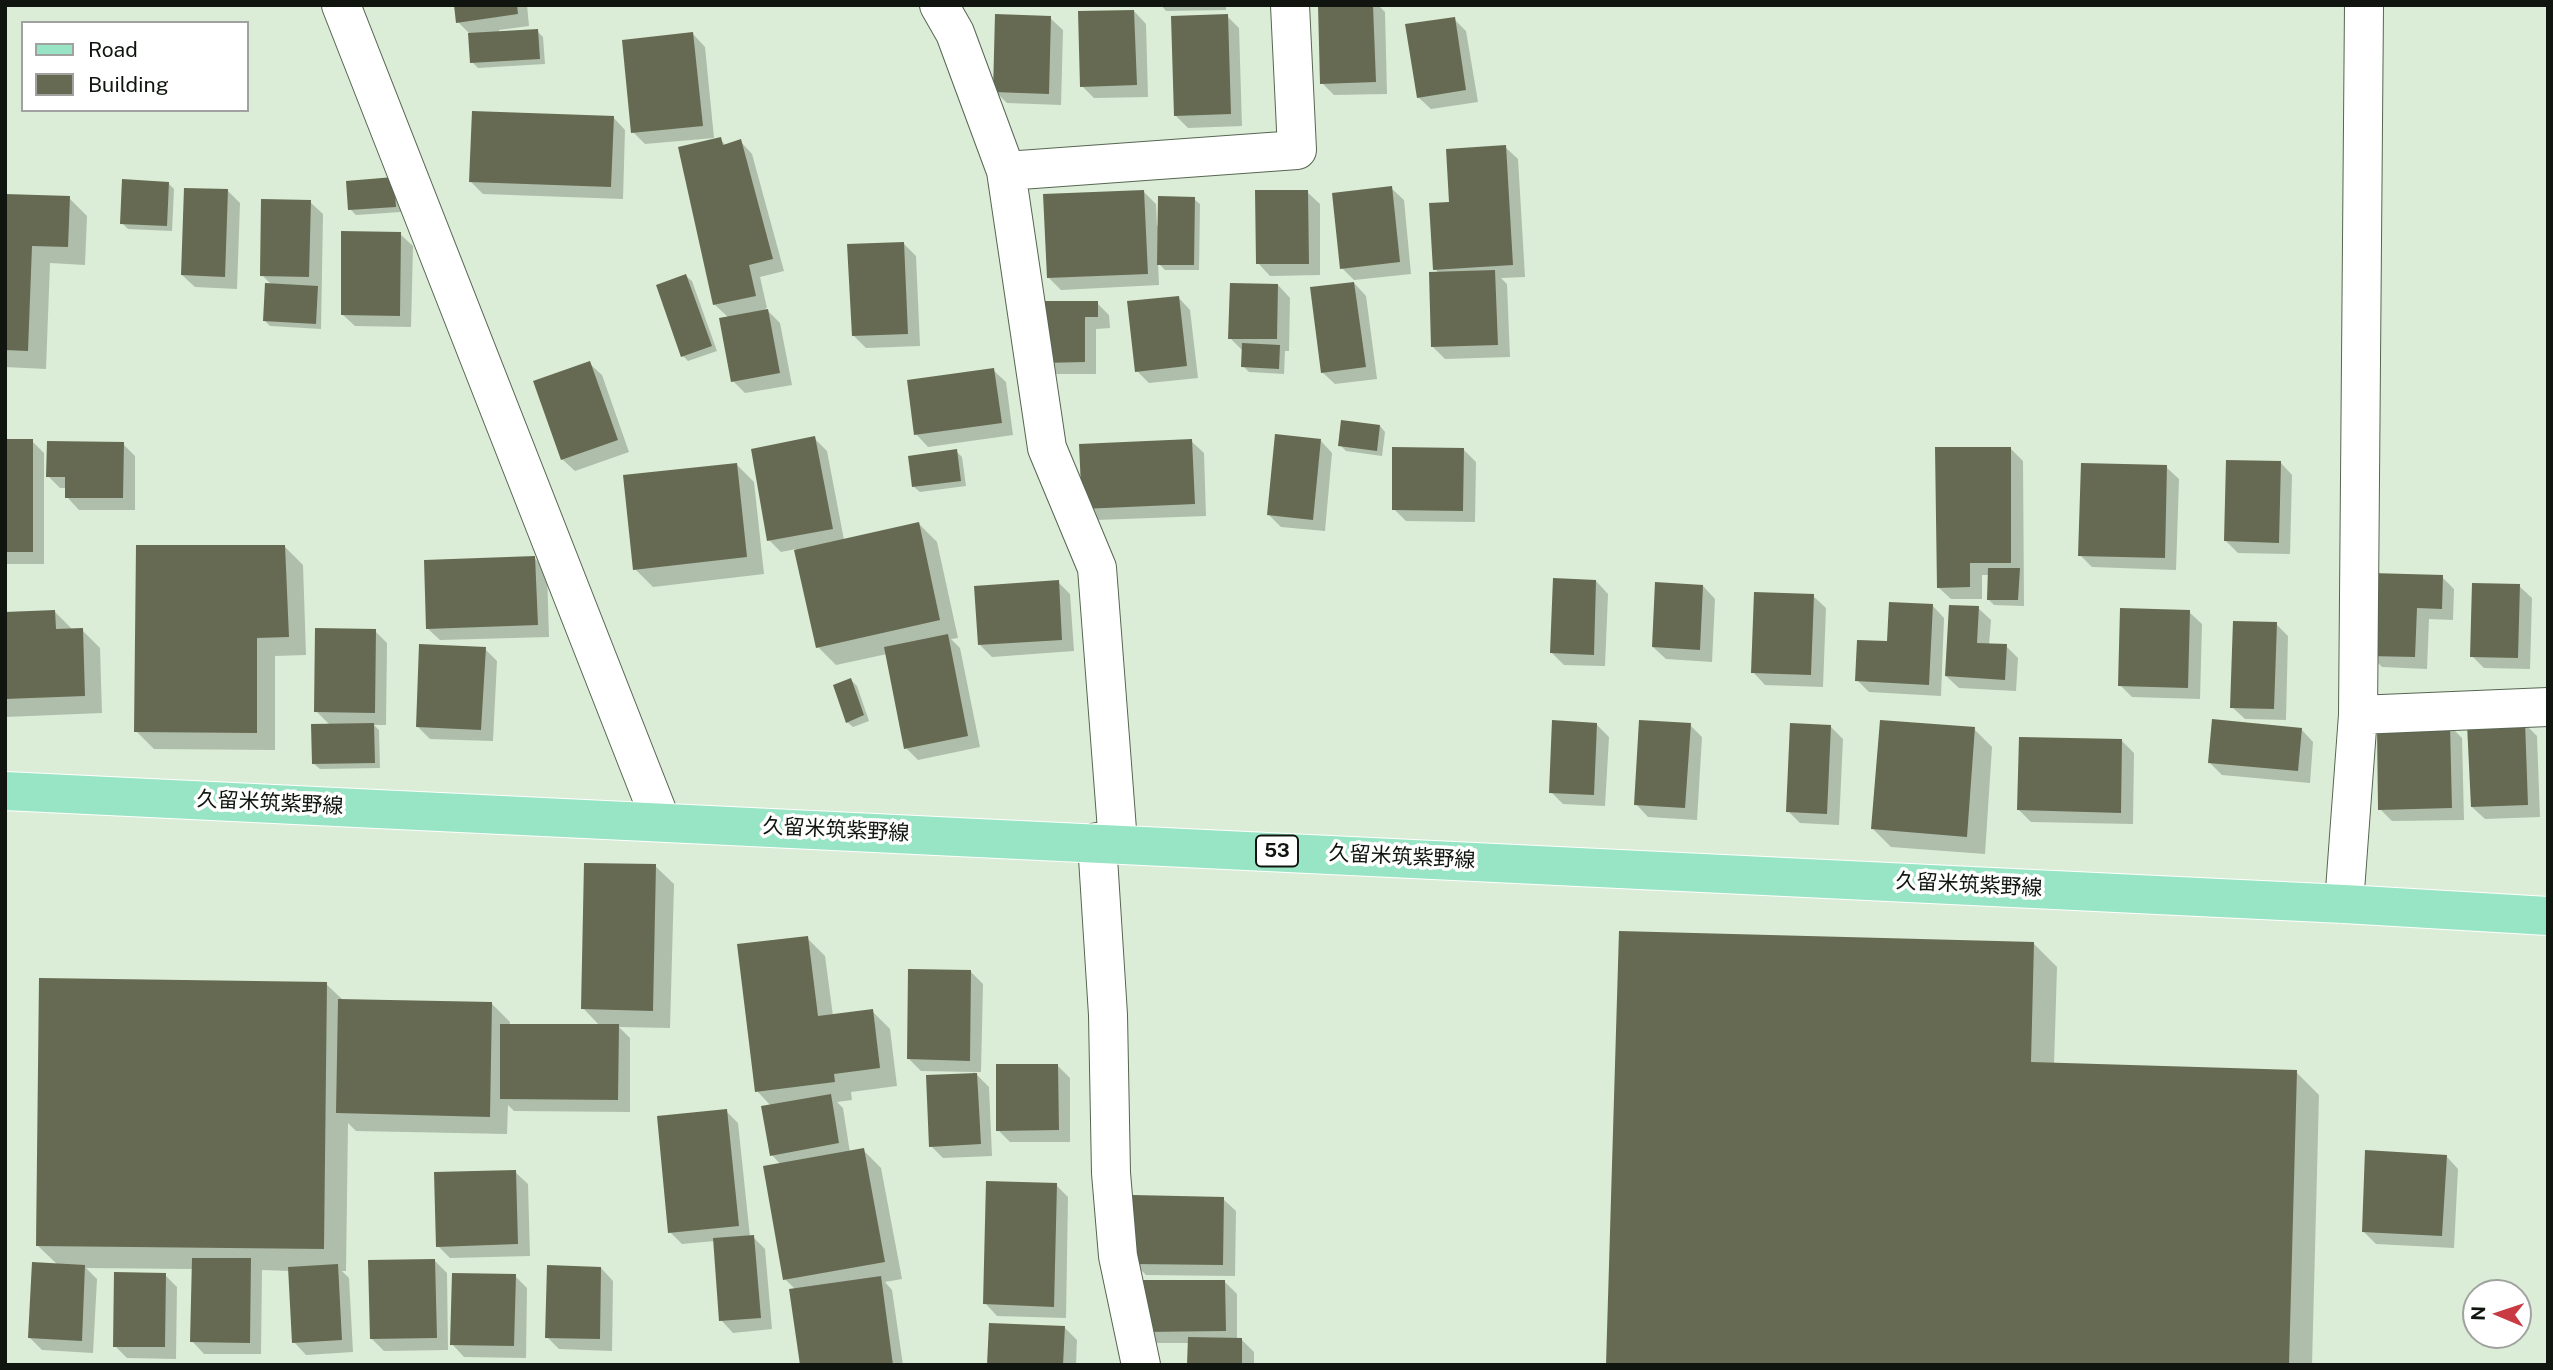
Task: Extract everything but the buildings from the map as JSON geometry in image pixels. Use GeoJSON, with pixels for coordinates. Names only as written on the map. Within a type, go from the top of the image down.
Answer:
{"type":"FeatureCollection","features":[{"type":"Feature","properties":{"kind":"main road","name":"久留米筑紫野線"},"geometry":{"type":"LineString","coordinates":[[5,790],[1108,842],[2548,916]]}},
{"type":"Feature","properties":{"kind":"street"},"geometry":{"type":"LineString","coordinates":[[341,5],[661,821]]}},
{"type":"Feature","properties":{"kind":"street"},"geometry":{"type":"LineString","coordinates":[[939,5],[955,33],[1006,171],[1047,448],[1097,568],[1108,842],[1111,1173],[1118,1256],[1141,1365]]}},
{"type":"Feature","properties":{"kind":"street"},"geometry":{"type":"LineString","coordinates":[[1006,171],[1297,150],[1290,5]]}},
{"type":"Feature","properties":{"kind":"street"},"geometry":{"type":"LineString","coordinates":[[2344,904],[2358,715],[2364,5]]}},
{"type":"Feature","properties":{"kind":"street"},"geometry":{"type":"LineString","coordinates":[[2358,715],[2548,708]]}}]}
